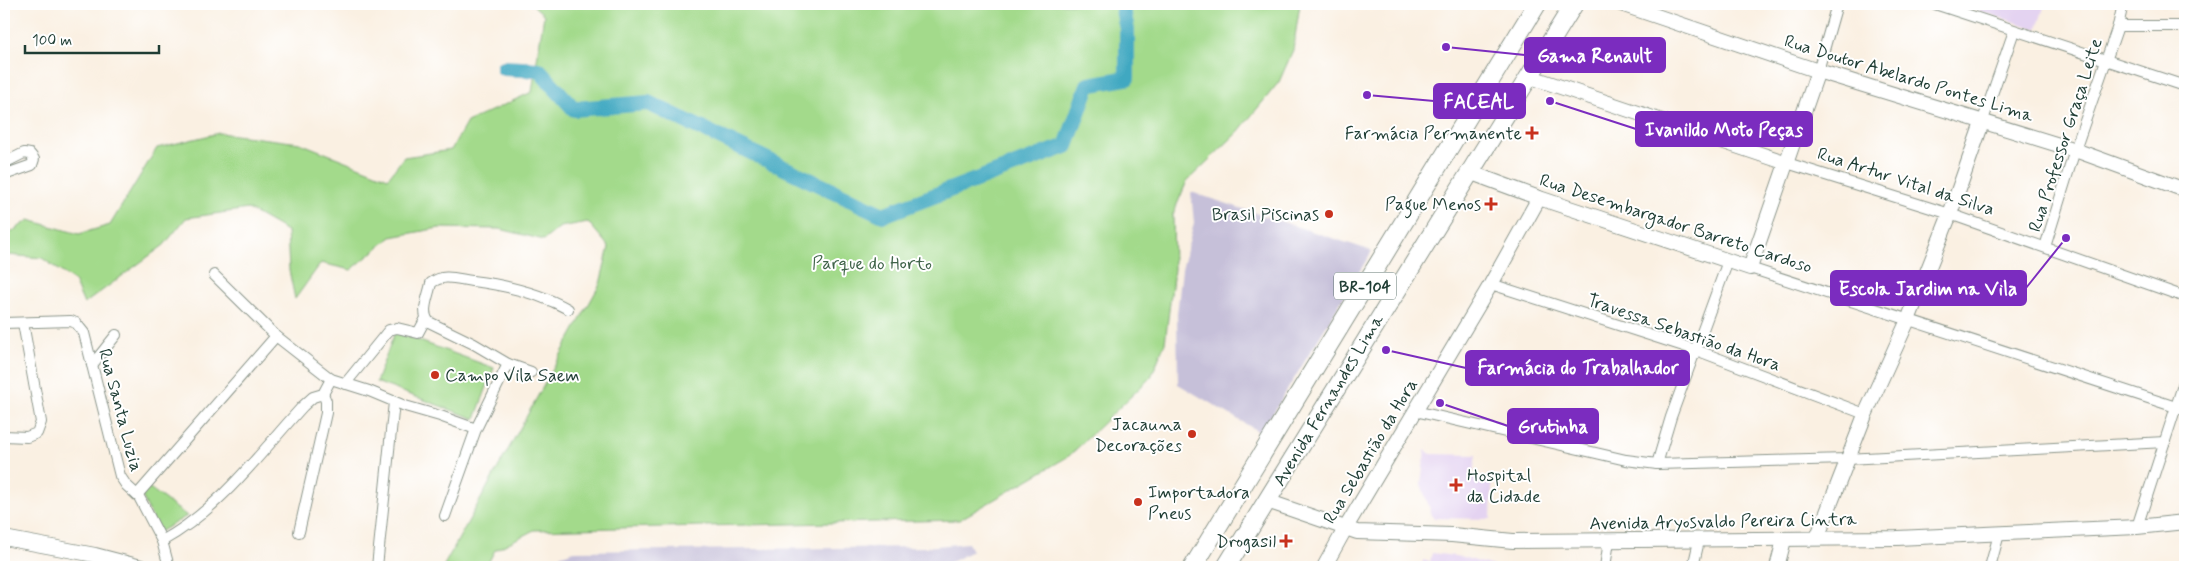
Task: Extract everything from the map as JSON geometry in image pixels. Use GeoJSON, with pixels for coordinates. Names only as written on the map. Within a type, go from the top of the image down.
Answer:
{"type":"FeatureCollection","features":[{"type":"Feature","properties":{"kind":"highway","name":"Avenida Fernandes Lima"},"geometry":{"type":"LineString","coordinates":[[1193,567],[1537,4]]}},
{"type":"Feature","properties":{"kind":"highway","name":"Avenida Fernandes Lima"},"geometry":{"type":"LineString","coordinates":[[1226,567],[1574,4]]}},
{"type":"Feature","properties":{"kind":"street","name":"Rua Doutor Abelardo Pontes Lima"},"geometry":{"type":"LineString","coordinates":[[1621,4],[1818,71],[1983,120],[2075,150],[2185,190]]}},
{"type":"Feature","properties":{"kind":"street"},"geometry":{"type":"LineString","coordinates":[[1750,268],[1818,71],[1838,4]]}},
{"type":"Feature","properties":{"kind":"street"},"geometry":{"type":"LineString","coordinates":[[1935,4],[2185,86]]}},
{"type":"Feature","properties":{"kind":"street","name":"Rua Professor Graça Leite"},"geometry":{"type":"LineString","coordinates":[[2045,247],[2075,150],[2118,26],[2123,4]]}},
{"type":"Feature","properties":{"kind":"street"},"geometry":{"type":"LineString","coordinates":[[2118,26],[2185,26]]}},
{"type":"Feature","properties":{"kind":"street"},"geometry":{"type":"LineString","coordinates":[[1816,538],[1865,414],[1908,320],[1950,214],[2014,31]]}},
{"type":"Feature","properties":{"kind":"street","name":"Rua Artur Vital da Silva"},"geometry":{"type":"LineString","coordinates":[[1528,76],[1950,214],[2185,298]]}},
{"type":"Feature","properties":{"kind":"street"},"geometry":{"type":"LineString","coordinates":[[4,163],[24,153],[30,154],[34,159],[32,165],[4,175]]}},
{"type":"Feature","properties":{"kind":"street","name":"Rua Desembargador Barreto Cardoso"},"geometry":{"type":"LineString","coordinates":[[1469,172],[1539,198],[1728,261],[2180,408]]}},
{"type":"Feature","properties":{"kind":"street","name":"Rua Sebastião da Hora"},"geometry":{"type":"LineString","coordinates":[[1324,567],[1345,528],[1491,284],[1539,198]]}},
{"type":"Feature","properties":{"kind":"street"},"geometry":{"type":"LineString","coordinates":[[1657,464],[1671,417],[1728,261]]}},
{"type":"Feature","properties":{"kind":"street"},"geometry":{"type":"LineString","coordinates":[[214,275],[276,336],[331,379],[476,429]]}},
{"type":"Feature","properties":{"kind":"street"},"geometry":{"type":"LineString","coordinates":[[345,384],[390,330],[397,328],[418,333],[426,318],[425,310],[430,287],[434,281],[443,277],[497,283],[539,296],[568,309]]}},
{"type":"Feature","properties":{"kind":"street","name":"Travessa Sebastião da Hora"},"geometry":{"type":"LineString","coordinates":[[1491,284],[1696,350],[1865,414]]}},
{"type":"Feature","properties":{"kind":"street"},"geometry":{"type":"LineString","coordinates":[[426,318],[508,364],[531,372]]}},
{"type":"Feature","properties":{"kind":"street","name":"Rua Santa Luzia"},"geometry":{"type":"LineString","coordinates":[[23,323],[71,321],[80,328],[85,337],[120,476],[126,485],[137,495],[162,541],[169,567]]}},
{"type":"Feature","properties":{"kind":"street"},"geometry":{"type":"LineString","coordinates":[[4,323],[23,323],[41,422],[37,433],[26,437],[4,436]]}},
{"type":"Feature","properties":{"kind":"street"},"geometry":{"type":"LineString","coordinates":[[92,365],[116,335]]}},
{"type":"Feature","properties":{"kind":"street"},"geometry":{"type":"LineString","coordinates":[[137,495],[276,336]]}},
{"type":"Feature","properties":{"kind":"street"},"geometry":{"type":"LineString","coordinates":[[445,516],[476,429],[508,364]]}},
{"type":"Feature","properties":{"kind":"street"},"geometry":{"type":"LineString","coordinates":[[162,541],[186,527],[210,507],[313,397],[323,394],[331,379]]}},
{"type":"Feature","properties":{"kind":"street"},"geometry":{"type":"LineString","coordinates":[[2137,527],[2165,442],[2180,408],[2185,379]]}},
{"type":"Feature","properties":{"kind":"street"},"geometry":{"type":"LineString","coordinates":[[299,532],[326,413],[326,402],[323,394]]}},
{"type":"Feature","properties":{"kind":"street"},"geometry":{"type":"LineString","coordinates":[[377,567],[394,402]]}},
{"type":"Feature","properties":{"kind":"street"},"geometry":{"type":"LineString","coordinates":[[1415,411],[1626,460],[1657,464],[1847,459],[2165,442]]}},
{"type":"Feature","properties":{"kind":"street","name":"Avenida Aryosvaldo Pereira Cintra"},"geometry":{"type":"LineString","coordinates":[[1267,501],[1357,532],[1452,535],[1513,541],[1897,538],[2137,527],[2185,522]]}},
{"type":"Feature","properties":{"kind":"street"},"geometry":{"type":"LineString","coordinates":[[1990,567],[1999,534]]}},
{"type":"Feature","properties":{"kind":"street"},"geometry":{"type":"LineString","coordinates":[[4,538],[141,567]]}},
{"type":"Feature","properties":{"kind":"street"},"geometry":{"type":"LineString","coordinates":[[1693,567],[1699,540]]}},
{"type":"Feature","properties":{"kind":"street"},"geometry":{"type":"LineString","coordinates":[[1777,567],[1784,540]]}},
{"type":"Feature","properties":{"kind":"street"},"geometry":{"type":"LineString","coordinates":[[1605,567],[1609,541]]}},
{"type":"Feature","properties":{"kind":"shaded area"},"geometry":{"type":"Polygon","coordinates":[[[1957,4],[2045,4],[2037,29],[1957,4]]]}},
{"type":"Feature","properties":{"kind":"shaded area"},"geometry":{"type":"Polygon","coordinates":[[[1191,192],[1372,251],[1261,433],[1178,384],[1177,314],[1182,269],[1194,223],[1191,192]]]}},
{"type":"Feature","properties":{"kind":"shaded area","name":"Hospital da Cidade"},"geometry":{"type":"Polygon","coordinates":[[[1425,450],[1431,454],[1476,455],[1473,474],[1492,485],[1491,519],[1433,518],[1421,484],[1425,450]]]}},
{"type":"Feature","properties":{"kind":"shaded area"},"geometry":{"type":"Polygon","coordinates":[[[968,543],[972,551],[941,567],[526,567],[574,551],[926,547],[968,543]]]}},
{"type":"Feature","properties":{"kind":"shaded area","name":"Hospital da Cidade"},"geometry":{"type":"Polygon","coordinates":[[[1432,553],[1462,557],[1493,566],[1422,567],[1423,560],[1430,562],[1432,553]]]}},
{"type":"Feature","properties":{"kind":"green space","name":"Parque do Horto"},"geometry":{"type":"Polygon","coordinates":[[[532,4],[1300,4],[1293,50],[1279,82],[1238,132],[1187,181],[1173,214],[1174,269],[1165,343],[1151,377],[1069,456],[959,520],[534,530],[495,550],[486,567],[443,567],[600,284],[609,247],[588,222],[560,227],[544,240],[500,229],[439,228],[391,237],[351,270],[321,263],[295,299],[289,270],[287,231],[248,209],[186,218],[164,245],[84,304],[74,281],[42,258],[8,255],[4,237],[29,220],[79,234],[110,225],[157,148],[219,133],[300,143],[388,178],[404,157],[451,150],[467,122],[532,92],[544,15],[532,4]]]}},
{"type":"Feature","properties":{"kind":"green space","name":"Campo Vila Saem"},"geometry":{"type":"Polygon","coordinates":[[[395,332],[494,368],[475,419],[376,382],[395,332]]]}},
{"type":"Feature","properties":{"kind":"green space"},"geometry":{"type":"Polygon","coordinates":[[[147,486],[187,516],[159,532],[140,492],[147,486]]]}},
{"type":"Feature","properties":{"kind":"waterway"},"geometry":{"type":"LineString","coordinates":[[504,68],[539,70],[574,109],[648,103],[883,215],[1066,146],[1088,85],[1127,78],[1127,30],[1122,4]]}},
{"type":"Feature","properties":{"kind":"place","name":"Gama Renault"},"geometry":{"type":"Point","coordinates":[1446,47]}},
{"type":"Feature","properties":{"kind":"place","name":"FACEAL"},"geometry":{"type":"Point","coordinates":[1367,95]}},
{"type":"Feature","properties":{"kind":"place","name":"Ivanildo Moto Peças"},"geometry":{"type":"Point","coordinates":[1550,101]}},
{"type":"Feature","properties":{"kind":"place","name":"Farmácia Permanente"},"geometry":{"type":"Point","coordinates":[1532,133]}},
{"type":"Feature","properties":{"kind":"place","name":"Pague Menos"},"geometry":{"type":"Point","coordinates":[1491,204]}},
{"type":"Feature","properties":{"kind":"place","name":"Brasil Piscinas"},"geometry":{"type":"Point","coordinates":[1329,214]}},
{"type":"Feature","properties":{"kind":"place","name":"Escola Jardim na Vila"},"geometry":{"type":"Point","coordinates":[2066,238]}},
{"type":"Feature","properties":{"kind":"place","name":"Farmácia do Trabalhador"},"geometry":{"type":"Point","coordinates":[1386,350]}},
{"type":"Feature","properties":{"kind":"place","name":"Campo Vila Saem"},"geometry":{"type":"Point","coordinates":[435,375]}},
{"type":"Feature","properties":{"kind":"place","name":"Grutinha"},"geometry":{"type":"Point","coordinates":[1440,403]}},
{"type":"Feature","properties":{"kind":"place","name":"Jacauna Decorações"},"geometry":{"type":"Point","coordinates":[1192,434]}},
{"type":"Feature","properties":{"kind":"place","name":"Hospital da Cidade"},"geometry":{"type":"Point","coordinates":[1456,485]}},
{"type":"Feature","properties":{"kind":"place","name":"Importadora Pneus"},"geometry":{"type":"Point","coordinates":[1138,502]}},
{"type":"Feature","properties":{"kind":"place","name":"Drogasil"},"geometry":{"type":"Point","coordinates":[1286,541]}}]}
